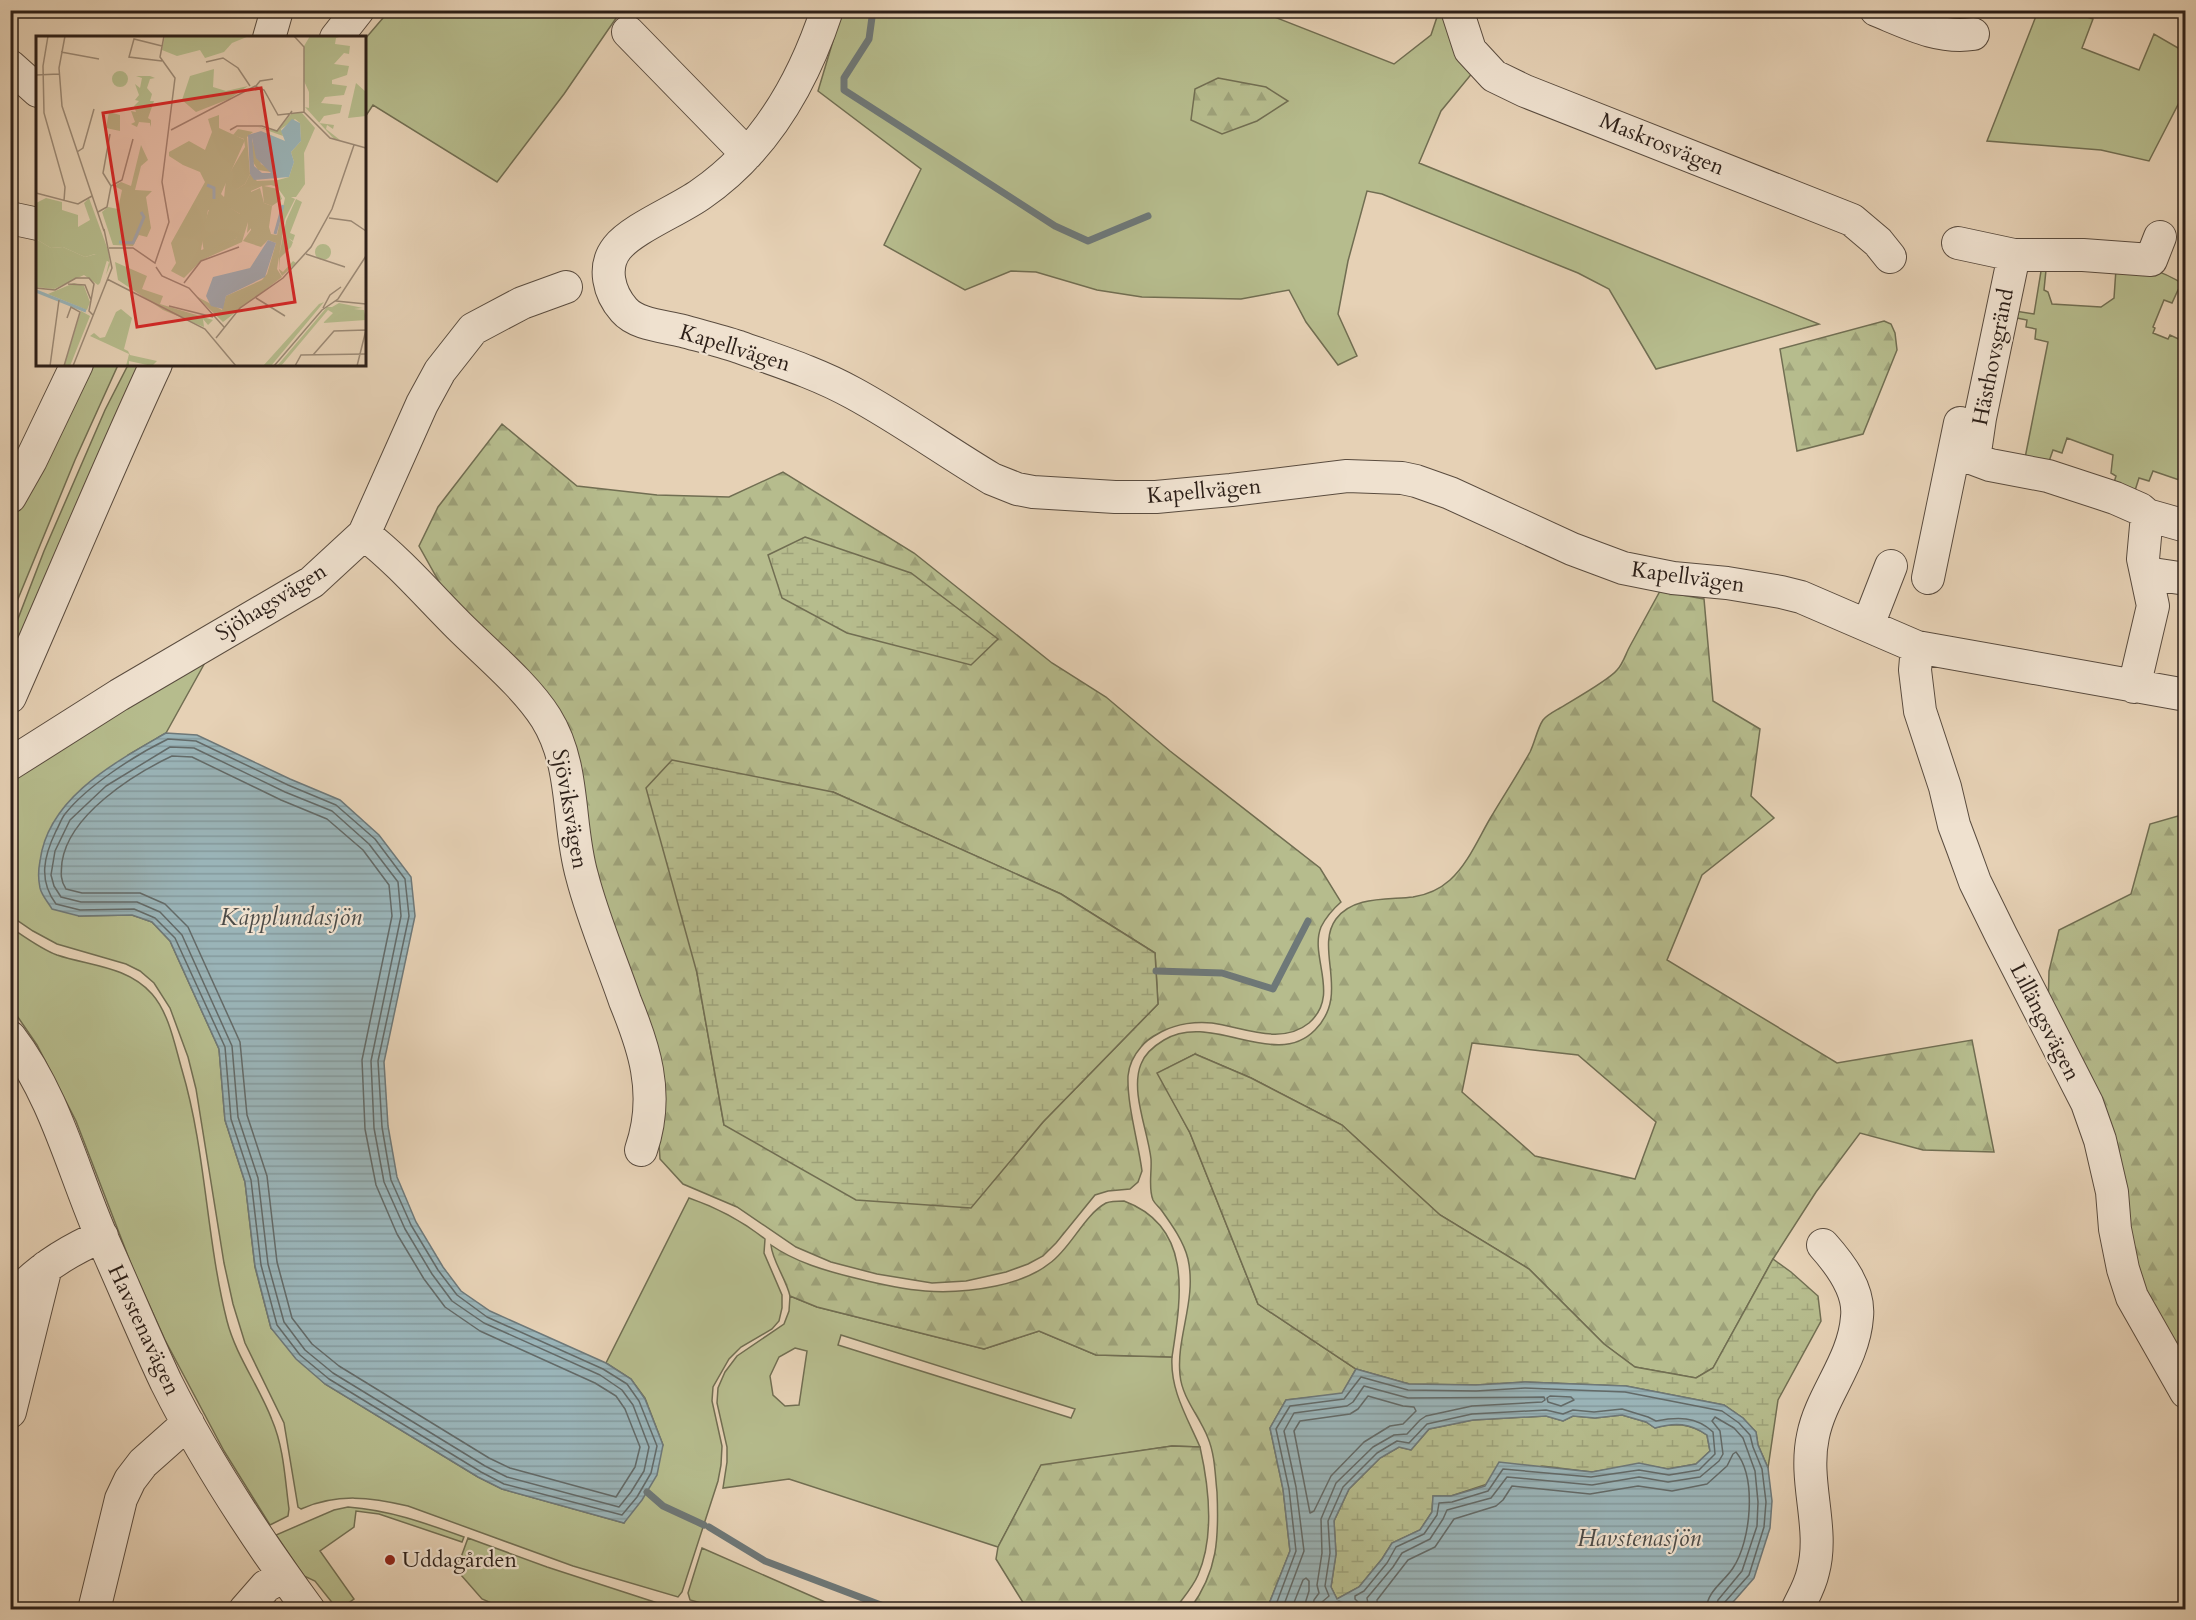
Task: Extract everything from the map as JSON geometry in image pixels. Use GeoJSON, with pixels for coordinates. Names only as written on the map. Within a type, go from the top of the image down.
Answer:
{"type":"FeatureCollection","features":[{"type":"Feature","properties":{"kind":"street"},"geometry":{"type":"LineString","coordinates":[[270,36],[277,10]]}},
{"type":"Feature","properties":{"kind":"street"},"geometry":{"type":"LineString","coordinates":[[338,36],[358,10]]}},
{"type":"Feature","properties":{"kind":"street","name":"Kapellvägen"},"geometry":{"type":"LineString","coordinates":[[827,10],[801,79],[763,137],[730,171],[700,195],[617,247],[610,262],[609,283],[616,301],[627,313],[638,320],[734,346],[828,380],[854,393],[998,482],[1033,492],[1115,497],[1156,496],[1231,490],[1347,476],[1402,478],[1450,493],[1614,566],[1652,575],[1780,592],[1801,597],[1917,647],[2186,695]]}},
{"type":"Feature","properties":{"kind":"street","name":"Maskrosvägen"},"geometry":{"type":"LineString","coordinates":[[1457,10],[1470,50],[1494,76],[1525,91],[1852,220],[1878,242],[1890,257]]}},
{"type":"Feature","properties":{"kind":"street"},"geometry":{"type":"LineString","coordinates":[[1876,10],[1931,33],[1959,36],[1973,34]]}},
{"type":"Feature","properties":{"kind":"street"},"geometry":{"type":"LineString","coordinates":[[628,32],[747,154]]}},
{"type":"Feature","properties":{"kind":"street"},"geometry":{"type":"LineString","coordinates":[[10,66],[36,89]]}},
{"type":"Feature","properties":{"kind":"street"},"geometry":{"type":"LineString","coordinates":[[10,218],[36,224]]}},
{"type":"Feature","properties":{"kind":"street"},"geometry":{"type":"LineString","coordinates":[[1958,243],[2014,255],[2083,255],[2151,260],[2160,237]]}},
{"type":"Feature","properties":{"kind":"street","name":"Hästhovsgränd"},"geometry":{"type":"LineString","coordinates":[[1928,578],[1964,461],[1980,418],[2014,255]]}},
{"type":"Feature","properties":{"kind":"street","name":"Sjöhagsvägen"},"geometry":{"type":"LineString","coordinates":[[10,764],[118,695],[312,582],[364,534],[422,404],[440,371],[473,329],[522,303],[566,287]]}},
{"type":"Feature","properties":{"kind":"street"},"geometry":{"type":"LineString","coordinates":[[10,497],[31,460],[76,366]]}},
{"type":"Feature","properties":{"kind":"street"},"geometry":{"type":"LineString","coordinates":[[10,697],[62,581],[104,478],[155,366]]}},
{"type":"Feature","properties":{"kind":"street","name":"Hästhovsgränd"},"geometry":{"type":"LineString","coordinates":[[1962,416],[1964,461]]}},
{"type":"Feature","properties":{"kind":"street"},"geometry":{"type":"LineString","coordinates":[[1964,461],[2048,476],[2115,498],[2140,509],[2147,515],[2186,526]]}},
{"type":"Feature","properties":{"kind":"street"},"geometry":{"type":"LineString","coordinates":[[2134,687],[2153,606],[2143,559],[2147,515]]}},
{"type":"Feature","properties":{"kind":"street","name":"Sjöviksvägen"},"geometry":{"type":"LineString","coordinates":[[364,534],[386,550],[420,588],[526,693],[545,716],[558,738],[567,775],[574,841],[582,877],[638,1034],[647,1072],[650,1115],[641,1150]]}},
{"type":"Feature","properties":{"kind":"street"},"geometry":{"type":"LineString","coordinates":[[1868,625],[1891,566]]}},
{"type":"Feature","properties":{"kind":"street"},"geometry":{"type":"LineString","coordinates":[[2146,573],[2186,579]]}},
{"type":"Feature","properties":{"kind":"street","name":"Lillängsvägen"},"geometry":{"type":"LineString","coordinates":[[1917,647],[1915,670],[1920,711],[1946,787],[1954,825],[1975,882],[2087,1103],[2100,1140],[2112,1192],[2115,1229],[2123,1269],[2132,1297],[2186,1392]]}},
{"type":"Feature","properties":{"kind":"street","name":"Havstenavägen"},"geometry":{"type":"LineString","coordinates":[[10,1038],[23,1054],[55,1117],[102,1236],[166,1381],[188,1423],[258,1539],[309,1610]]}},
{"type":"Feature","properties":{"kind":"street","name":"Havstenavägen"},"geometry":{"type":"LineString","coordinates":[[11,1300],[22,1286],[46,1267],[84,1243],[102,1236]]}},
{"type":"Feature","properties":{"kind":"street"},"geometry":{"type":"LineString","coordinates":[[1797,1610],[1808,1590],[1814,1571],[1816,1552],[1810,1464],[1812,1438],[1818,1415],[1844,1364],[1857,1317],[1850,1283],[1824,1245]]}},
{"type":"Feature","properties":{"kind":"street"},"geometry":{"type":"LineString","coordinates":[[10,1412],[46,1267]]}},
{"type":"Feature","properties":{"kind":"street","name":"Havstenavägen"},"geometry":{"type":"LineString","coordinates":[[94,1610],[121,1499],[130,1480],[142,1463],[188,1423]]}},
{"type":"Feature","properties":{"kind":"street"},"geometry":{"type":"LineString","coordinates":[[245,1610],[266,1586],[284,1576]]}},
{"type":"Feature","properties":{"kind":"green space"},"geometry":{"type":"Polygon","coordinates":[[[389,10],[621,11],[564,94],[497,182],[373,105],[366,116],[366,38],[389,10]]]}},
{"type":"Feature","properties":{"kind":"green space"},"geometry":{"type":"Polygon","coordinates":[[[842,11],[1259,11],[1394,64],[1431,35],[1439,11],[1448,11],[1474,71],[1441,111],[1419,163],[1819,324],[1656,369],[1609,289],[1578,273],[1382,194],[1367,191],[1348,261],[1338,314],[1357,356],[1338,365],[1306,322],[1289,290],[1241,299],[1142,297],[1097,290],[1036,272],[1011,271],[965,290],[884,245],[921,169],[818,91],[842,11]]]}},
{"type":"Feature","properties":{"kind":"green space"},"geometry":{"type":"Polygon","coordinates":[[[2038,11],[2068,11],[2093,19],[2082,48],[2139,70],[2154,34],[2185,52],[2185,91],[2149,161],[2101,150],[1987,141],[2038,11]]]}},
{"type":"Feature","properties":{"kind":"green space"},"geometry":{"type":"Polygon","coordinates":[[[1218,78],[1266,87],[1288,101],[1257,121],[1222,134],[1191,120],[1195,89],[1218,78]]]}},
{"type":"Feature","properties":{"kind":"green space"},"geometry":{"type":"Polygon","coordinates":[[[2043,259],[2046,270],[2044,290],[2048,292],[2052,304],[2101,307],[2114,298],[2116,269],[2152,270],[2185,285],[2185,293],[2178,290],[2172,303],[2164,300],[2153,327],[2155,328],[2153,333],[2168,339],[2170,335],[2183,341],[2181,345],[2185,347],[2185,482],[2153,471],[2149,481],[2139,478],[2132,500],[2111,492],[2116,476],[2111,473],[2113,455],[2067,438],[2062,453],[2053,450],[2046,470],[2006,464],[1992,451],[2025,458],[2048,342],[2035,339],[2036,329],[2026,327],[2027,320],[2017,318],[2009,310],[2034,314],[2043,259]]]}},
{"type":"Feature","properties":{"kind":"green space"},"geometry":{"type":"Polygon","coordinates":[[[1884,321],[1891,324],[1895,333],[1897,350],[1863,434],[1797,451],[1780,349],[1884,321]]]}},
{"type":"Feature","properties":{"kind":"green space"},"geometry":{"type":"Polygon","coordinates":[[[88,366],[118,366],[75,460],[11,616],[11,518],[88,366]]]}},
{"type":"Feature","properties":{"kind":"green space"},"geometry":{"type":"Polygon","coordinates":[[[127,366],[141,366],[11,685],[11,637],[44,551],[105,410],[127,366]]]}},
{"type":"Feature","properties":{"kind":"green space"},"geometry":{"type":"Polygon","coordinates":[[[502,424],[577,486],[657,495],[729,497],[783,472],[914,553],[1052,663],[1106,697],[1170,751],[1320,868],[1341,902],[1325,920],[1318,939],[1324,988],[1323,1000],[1318,1012],[1309,1023],[1298,1030],[1286,1033],[1262,1033],[1206,1022],[1168,1029],[1146,1042],[1134,1057],[1128,1076],[1131,1111],[1142,1171],[1138,1182],[1130,1189],[1095,1195],[1043,1256],[1006,1272],[966,1281],[932,1283],[877,1274],[831,1262],[796,1247],[737,1207],[683,1184],[660,1159],[656,1096],[599,910],[571,757],[457,614],[419,546],[438,507],[502,424]],[[833,792],[697,973],[724,1125],[971,1207],[1043,1122],[1158,1004],[1155,953],[1061,894],[833,792]]]}},
{"type":"Feature","properties":{"kind":"green space"},"geometry":{"type":"Polygon","coordinates":[[[805,537],[911,573],[998,639],[971,665],[847,633],[782,598],[768,555],[805,537]]]}},
{"type":"Feature","properties":{"kind":"green space"},"geometry":{"type":"Polygon","coordinates":[[[1660,591],[1704,599],[1713,701],[1760,729],[1751,796],[1774,818],[1702,875],[1667,960],[1837,1063],[1972,1040],[1994,1152],[1923,1150],[1860,1133],[1816,1192],[1773,1259],[1713,1368],[1696,1378],[1635,1367],[1604,1344],[1529,1269],[1440,1215],[1342,1125],[1251,1078],[1195,1054],[1158,1073],[1190,1133],[1258,1304],[1356,1369],[1342,1394],[1286,1400],[1270,1428],[1283,1489],[1290,1551],[1267,1609],[1190,1609],[1206,1581],[1215,1554],[1218,1524],[1217,1492],[1210,1444],[1181,1383],[1181,1347],[1190,1289],[1190,1274],[1188,1259],[1181,1240],[1152,1195],[1151,1159],[1139,1099],[1138,1075],[1141,1064],[1150,1050],[1160,1042],[1183,1033],[1202,1032],[1262,1044],[1281,1045],[1299,1041],[1315,1030],[1325,1016],[1330,1002],[1332,987],[1328,944],[1330,931],[1336,919],[1352,906],[1371,900],[1413,897],[1428,893],[1456,874],[1468,858],[1532,748],[1543,720],[1617,670],[1660,591]],[[1472,1043],[1462,1092],[1535,1156],[1635,1179],[1656,1122],[1578,1055],[1472,1043]]]}},
{"type":"Feature","properties":{"kind":"green space"},"geometry":{"type":"Polygon","coordinates":[[[217,641],[166,733],[128,755],[79,916],[132,915],[152,922],[170,941],[219,1049],[225,1120],[245,1182],[255,1267],[271,1328],[325,1384],[478,1477],[502,1489],[624,1523],[663,1445],[645,1398],[631,1379],[606,1363],[689,1198],[738,1220],[765,1239],[764,1253],[782,1295],[782,1308],[779,1321],[772,1329],[741,1347],[729,1359],[713,1387],[712,1401],[722,1446],[721,1465],[718,1481],[682,1592],[678,1597],[573,1566],[408,1506],[381,1500],[354,1498],[328,1501],[301,1509],[298,1507],[284,1423],[245,1343],[233,1304],[224,1263],[196,1089],[188,1057],[170,1008],[154,983],[140,971],[126,964],[57,944],[11,916],[11,777],[217,641]]]}},
{"type":"Feature","properties":{"kind":"green space"},"geometry":{"type":"Polygon","coordinates":[[[672,760],[833,792],[1061,894],[1155,953],[1158,1004],[1043,1122],[971,1208],[856,1200],[724,1125],[697,973],[646,788],[672,760]]]}},
{"type":"Feature","properties":{"kind":"green space"},"geometry":{"type":"Polygon","coordinates":[[[2185,814],[2185,1376],[2145,1302],[2048,1011],[2049,971],[2059,930],[2131,894],[2150,824],[2185,814]]]}},
{"type":"Feature","properties":{"kind":"green space"},"geometry":{"type":"Polygon","coordinates":[[[10,927],[57,955],[108,968],[131,978],[152,994],[167,1020],[190,1101],[214,1258],[227,1321],[236,1346],[272,1420],[282,1453],[288,1516],[270,1525],[224,1451],[165,1340],[133,1269],[76,1121],[37,1045],[11,1007],[10,927]]]}},
{"type":"Feature","properties":{"kind":"green space"},"geometry":{"type":"Polygon","coordinates":[[[1195,1054],[1251,1078],[1342,1125],[1440,1215],[1529,1269],[1604,1344],[1635,1367],[1696,1378],[1713,1368],[1773,1259],[1791,1272],[1818,1296],[1821,1321],[1778,1400],[1768,1468],[1758,1445],[1756,1432],[1743,1418],[1724,1405],[1626,1386],[1525,1382],[1476,1385],[1409,1384],[1356,1369],[1258,1304],[1190,1133],[1157,1073],[1195,1054]]]}},
{"type":"Feature","properties":{"kind":"green space"},"geometry":{"type":"Polygon","coordinates":[[[1124,1201],[1147,1213],[1162,1228],[1172,1246],[1178,1267],[1179,1289],[1172,1357],[1096,1355],[1039,1331],[984,1349],[817,1307],[790,1296],[771,1245],[811,1265],[874,1283],[942,1292],[977,1289],[1010,1283],[1037,1272],[1058,1257],[1098,1208],[1108,1202],[1124,1201]]]}},
{"type":"Feature","properties":{"kind":"green space"},"geometry":{"type":"Polygon","coordinates":[[[790,1296],[817,1307],[984,1349],[1039,1331],[1096,1355],[1172,1357],[1177,1392],[1200,1447],[1172,1446],[1041,1466],[998,1547],[789,1479],[723,1488],[727,1447],[717,1403],[718,1388],[725,1372],[737,1356],[784,1324],[789,1311],[790,1296]],[[841,1335],[838,1345],[1071,1418],[1075,1409],[841,1335]],[[795,1348],[779,1357],[770,1376],[773,1395],[785,1406],[799,1405],[807,1351],[795,1348]]]}},
{"type":"Feature","properties":{"kind":"green space"},"geometry":{"type":"Polygon","coordinates":[[[1622,1415],[1646,1422],[1655,1428],[1682,1425],[1695,1428],[1707,1435],[1710,1451],[1696,1464],[1668,1469],[1639,1464],[1592,1472],[1542,1466],[1451,1496],[1433,1496],[1432,1512],[1420,1530],[1392,1543],[1359,1587],[1337,1599],[1331,1587],[1336,1554],[1334,1521],[1349,1489],[1380,1458],[1399,1447],[1411,1450],[1429,1429],[1473,1420],[1546,1416],[1563,1421],[1573,1416],[1595,1418],[1622,1415]]]}},
{"type":"Feature","properties":{"kind":"green space"},"geometry":{"type":"Polygon","coordinates":[[[1172,1446],[1200,1447],[1209,1511],[1207,1544],[1198,1575],[1175,1609],[1027,1609],[996,1559],[998,1547],[1041,1465],[1172,1446]]]}},
{"type":"Feature","properties":{"kind":"green space"},"geometry":{"type":"Polygon","coordinates":[[[348,1507],[392,1514],[464,1537],[462,1542],[379,1514],[356,1511],[354,1527],[320,1551],[354,1599],[338,1610],[315,1581],[304,1576],[276,1535],[334,1510],[348,1507]]]}},
{"type":"Feature","properties":{"kind":"green space"},"geometry":{"type":"Polygon","coordinates":[[[468,1538],[547,1567],[676,1609],[505,1609],[482,1599],[454,1567],[460,1560],[468,1538]]]}},
{"type":"Feature","properties":{"kind":"green space"},"geometry":{"type":"Polygon","coordinates":[[[702,1548],[841,1609],[723,1609],[690,1600],[688,1593],[702,1548]]]}},
{"type":"Feature","properties":{"kind":"water","name":"Käpplundasjön"},"geometry":{"type":"Polygon","coordinates":[[[166,733],[197,735],[340,800],[379,835],[411,877],[415,916],[384,1062],[388,1126],[397,1177],[416,1222],[443,1267],[461,1291],[490,1311],[606,1363],[631,1379],[645,1399],[663,1445],[657,1475],[642,1500],[624,1523],[502,1489],[478,1477],[325,1384],[296,1359],[271,1328],[255,1266],[245,1182],[225,1120],[219,1049],[170,941],[152,922],[132,915],[79,916],[52,909],[39,885],[39,865],[46,838],[56,818],[70,800],[106,769],[166,733]]]}},
{"type":"Feature","properties":{"kind":"water","name":"Havstenasjön"},"geometry":{"type":"Polygon","coordinates":[[[1356,1369],[1409,1384],[1476,1385],[1525,1382],[1626,1386],[1724,1405],[1743,1418],[1756,1432],[1758,1445],[1768,1468],[1772,1501],[1770,1528],[1754,1578],[1727,1609],[1358,1610],[1339,1601],[1327,1605],[1325,1609],[1267,1609],[1290,1551],[1283,1489],[1270,1428],[1286,1400],[1342,1393],[1356,1369]],[[1622,1415],[1595,1418],[1573,1416],[1563,1421],[1546,1416],[1473,1420],[1429,1429],[1411,1450],[1399,1447],[1380,1458],[1349,1489],[1334,1521],[1336,1554],[1331,1587],[1337,1599],[1359,1587],[1392,1543],[1420,1530],[1432,1512],[1433,1496],[1451,1496],[1485,1486],[1499,1462],[1592,1472],[1639,1463],[1668,1469],[1696,1464],[1710,1451],[1707,1435],[1695,1428],[1676,1424],[1655,1428],[1646,1422],[1622,1415]]]}},
{"type":"Feature","properties":{"kind":"waterway"},"geometry":{"type":"LineString","coordinates":[[873,10],[869,39],[844,78],[844,90],[1055,226],[1088,241],[1148,216]]}},
{"type":"Feature","properties":{"kind":"waterway"},"geometry":{"type":"LineString","coordinates":[[1156,971],[1222,973],[1273,989],[1308,921]]}},
{"type":"Feature","properties":{"kind":"waterway"},"geometry":{"type":"LineString","coordinates":[[647,1492],[663,1506],[704,1525]]}},
{"type":"Feature","properties":{"kind":"waterway"},"geometry":{"type":"LineString","coordinates":[[709,1527],[765,1561],[894,1610]]}},
{"type":"Feature","properties":{"kind":"place","name":"Uddagården"},"geometry":{"type":"Point","coordinates":[390,1560]}}]}
